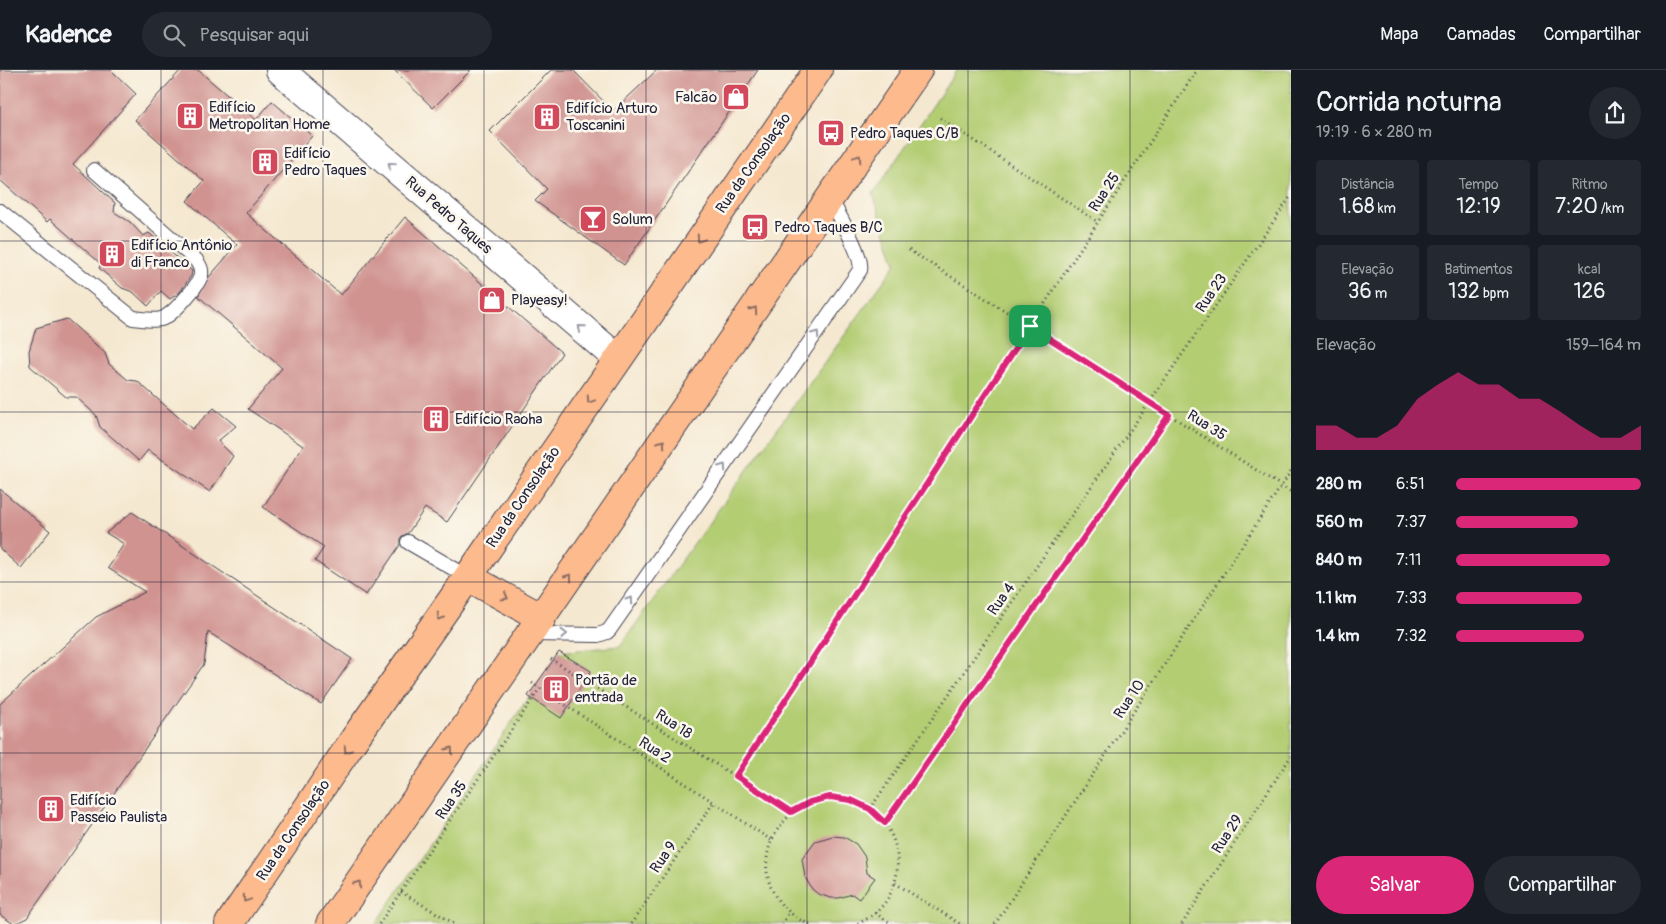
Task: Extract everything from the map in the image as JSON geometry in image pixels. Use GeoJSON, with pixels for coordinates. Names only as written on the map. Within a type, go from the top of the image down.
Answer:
{"type":"FeatureCollection","features":[{"type":"Feature","properties":{"kind":"main road","name":"Rua da Consolação"},"geometry":{"type":"LineString","coordinates":[[229,924],[359,732],[818,70]]}},
{"type":"Feature","properties":{"kind":"main road"},"geometry":{"type":"LineString","coordinates":[[330,924],[539,635],[830,198],[918,70]]}},
{"type":"Feature","properties":{"kind":"main road"},"geometry":{"type":"LineString","coordinates":[[468,577],[539,635]]}},
{"type":"Feature","properties":{"kind":"street","name":"Rua Pedro Taques"},"geometry":{"type":"LineString","coordinates":[[280,70],[618,359]]}},
{"type":"Feature","properties":{"kind":"lane"},"geometry":{"type":"LineString","coordinates":[[0,211],[133,318],[149,320],[163,318],[183,302],[201,278],[201,268],[196,260],[94,170]]}},
{"type":"Feature","properties":{"kind":"lane"},"geometry":{"type":"LineString","coordinates":[[539,635],[598,635],[607,632],[860,270],[862,265],[859,255],[830,198]]}},
{"type":"Feature","properties":{"kind":"lane"},"geometry":{"type":"LineString","coordinates":[[408,542],[468,577]]}},
{"type":"Feature","properties":{"kind":"path","name":"Rua 25"},"geometry":{"type":"LineString","coordinates":[[736,776],[1197,70]]}},
{"type":"Feature","properties":{"kind":"path"},"geometry":{"type":"LineString","coordinates":[[940,118],[1098,222]]}},
{"type":"Feature","properties":{"kind":"path","name":"Rua 23"},"geometry":{"type":"LineString","coordinates":[[1150,402],[1291,196]]}},
{"type":"Feature","properties":{"kind":"path","name":"Rua 35"},"geometry":{"type":"LineString","coordinates":[[909,250],[1291,492]]}},
{"type":"Feature","properties":{"kind":"path","name":"Rua 4"},"geometry":{"type":"LineString","coordinates":[[870,809],[1150,402]]}},
{"type":"Feature","properties":{"kind":"path"},"geometry":{"type":"LineString","coordinates":[[885,823],[1169,415]]}},
{"type":"Feature","properties":{"kind":"path","name":"Rua 10"},"geometry":{"type":"LineString","coordinates":[[994,924],[1291,471]]}},
{"type":"Feature","properties":{"kind":"path","name":"Rua 18"},"geometry":{"type":"LineString","coordinates":[[539,635],[736,776],[791,812]]}},
{"type":"Feature","properties":{"kind":"path","name":"Rua 2"},"geometry":{"type":"LineString","coordinates":[[527,680],[771,840]]}},
{"type":"Feature","properties":{"kind":"path","name":"Rua 35"},"geometry":{"type":"LineString","coordinates":[[379,924],[540,688]]}},
{"type":"Feature","properties":{"kind":"path","name":"Rua 29"},"geometry":{"type":"LineString","coordinates":[[1182,924],[1291,756]]}},
{"type":"Feature","properties":{"kind":"path"},"geometry":{"type":"LineString","coordinates":[[810,924],[805,923],[790,913],[779,901],[771,887],[767,871],[768,855],[771,840],[779,824],[791,812],[810,802],[830,797],[851,800],[870,809],[885,823],[895,842],[899,862],[895,883],[887,900],[874,913],[856,924]]}},
{"type":"Feature","properties":{"kind":"path","name":"Rua 9"},"geometry":{"type":"LineString","coordinates":[[631,924],[714,802]]}},
{"type":"Feature","properties":{"kind":"path"},"geometry":{"type":"LineString","coordinates":[[895,883],[960,924]]}},
{"type":"Feature","properties":{"kind":"path"},"geometry":{"type":"LineString","coordinates":[[401,892],[455,924]]}},
{"type":"Feature","properties":{"kind":"path"},"geometry":{"type":"LineString","coordinates":[[782,924],[790,913]]}},
{"type":"Feature","properties":{"kind":"path"},"geometry":{"type":"LineString","coordinates":[[874,913],[892,924]]}},
{"type":"Feature","properties":{"kind":"green space"},"geometry":{"type":"Polygon","coordinates":[[[957,70],[1291,70],[1291,924],[376,924],[559,652],[620,646],[896,264],[873,194],[957,70]]]}},
{"type":"Feature","properties":{"kind":"building"},"geometry":{"type":"Polygon","coordinates":[[[0,70],[111,70],[136,94],[73,164],[115,203],[114,212],[130,222],[143,236],[149,233],[192,271],[191,276],[180,292],[170,299],[161,291],[148,306],[133,292],[122,288],[99,268],[101,264],[50,219],[47,222],[0,180],[0,70]]]}},
{"type":"Feature","properties":{"kind":"building"},"geometry":{"type":"Polygon","coordinates":[[[181,70],[198,70],[256,120],[272,101],[312,136],[246,213],[341,295],[405,217],[562,353],[447,522],[425,508],[408,533],[401,537],[400,545],[366,595],[315,561],[324,547],[263,507],[303,446],[248,409],[282,368],[198,296],[209,277],[237,245],[187,201],[204,181],[135,120],[181,70]]]}},
{"type":"Feature","properties":{"kind":"building"},"geometry":{"type":"Polygon","coordinates":[[[394,70],[471,70],[433,108],[394,70]]]}},
{"type":"Feature","properties":{"kind":"building"},"geometry":{"type":"Polygon","coordinates":[[[551,70],[573,70],[613,111],[657,70],[758,70],[624,265],[535,201],[547,189],[490,131],[551,70]]]}},
{"type":"Feature","properties":{"kind":"building"},"geometry":{"type":"Polygon","coordinates":[[[67,319],[105,353],[109,364],[128,380],[137,381],[192,429],[214,408],[236,426],[218,441],[233,456],[210,492],[148,450],[139,461],[100,427],[96,415],[76,397],[66,397],[30,366],[29,351],[36,328],[67,319]]]}},
{"type":"Feature","properties":{"kind":"building"},"geometry":{"type":"Polygon","coordinates":[[[0,489],[50,531],[21,568],[0,549],[0,489]]]}},
{"type":"Feature","properties":{"kind":"building","name":"Edifício Passeio Paulista"},"geometry":{"type":"Polygon","coordinates":[[[132,512],[352,659],[321,704],[208,632],[204,664],[27,918],[14,924],[0,915],[0,704],[96,617],[145,592],[108,568],[124,544],[106,533],[132,512]]]}},
{"type":"Feature","properties":{"kind":"building","name":"Portão de entrada"},"geometry":{"type":"Polygon","coordinates":[[[559,652],[591,671],[561,718],[528,696],[559,652]]]}},
{"type":"Feature","properties":{"kind":"building"},"geometry":{"type":"Polygon","coordinates":[[[833,836],[844,837],[856,844],[865,857],[867,873],[875,878],[859,899],[852,894],[831,898],[818,894],[812,889],[805,877],[802,859],[815,841],[833,836]]]}},
{"type":"Feature","properties":{"kind":"place","name":"Falcão"},"geometry":{"type":"Point","coordinates":[736,97]}},
{"type":"Feature","properties":{"kind":"place","name":"Edifício Metropolitan Home"},"geometry":{"type":"Point","coordinates":[190,116]}},
{"type":"Feature","properties":{"kind":"place","name":"Edifício Arturo Toscanini"},"geometry":{"type":"Point","coordinates":[547,117]}},
{"type":"Feature","properties":{"kind":"place","name":"Pedro Taques C/B"},"geometry":{"type":"Point","coordinates":[831,133]}},
{"type":"Feature","properties":{"kind":"place","name":"Edifício Pedro Taques"},"geometry":{"type":"Point","coordinates":[265,162]}},
{"type":"Feature","properties":{"kind":"place","name":"Solum"},"geometry":{"type":"Point","coordinates":[593,219]}},
{"type":"Feature","properties":{"kind":"place","name":"Pedro Taques B/C"},"geometry":{"type":"Point","coordinates":[755,227]}},
{"type":"Feature","properties":{"kind":"place","name":"Edifício Antônio di Franco"},"geometry":{"type":"Point","coordinates":[112,254]}},
{"type":"Feature","properties":{"kind":"place","name":"Playeasy!"},"geometry":{"type":"Point","coordinates":[492,300]}},
{"type":"Feature","properties":{"kind":"place","name":"Edifício Raoha"},"geometry":{"type":"Point","coordinates":[436,419]}},
{"type":"Feature","properties":{"kind":"place","name":"Portão de entrada"},"geometry":{"type":"Point","coordinates":[556,689]}},
{"type":"Feature","properties":{"kind":"place","name":"Edifício Passeio Paulista"},"geometry":{"type":"Point","coordinates":[51,809]}},
{"type":"Feature","properties":{"kind":"route"},"geometry":{"type":"LineString","coordinates":[[1030,326],[1169,415],[885,823],[870,809],[851,800],[830,797],[810,802],[791,812],[736,776],[1030,326]]}}]}
